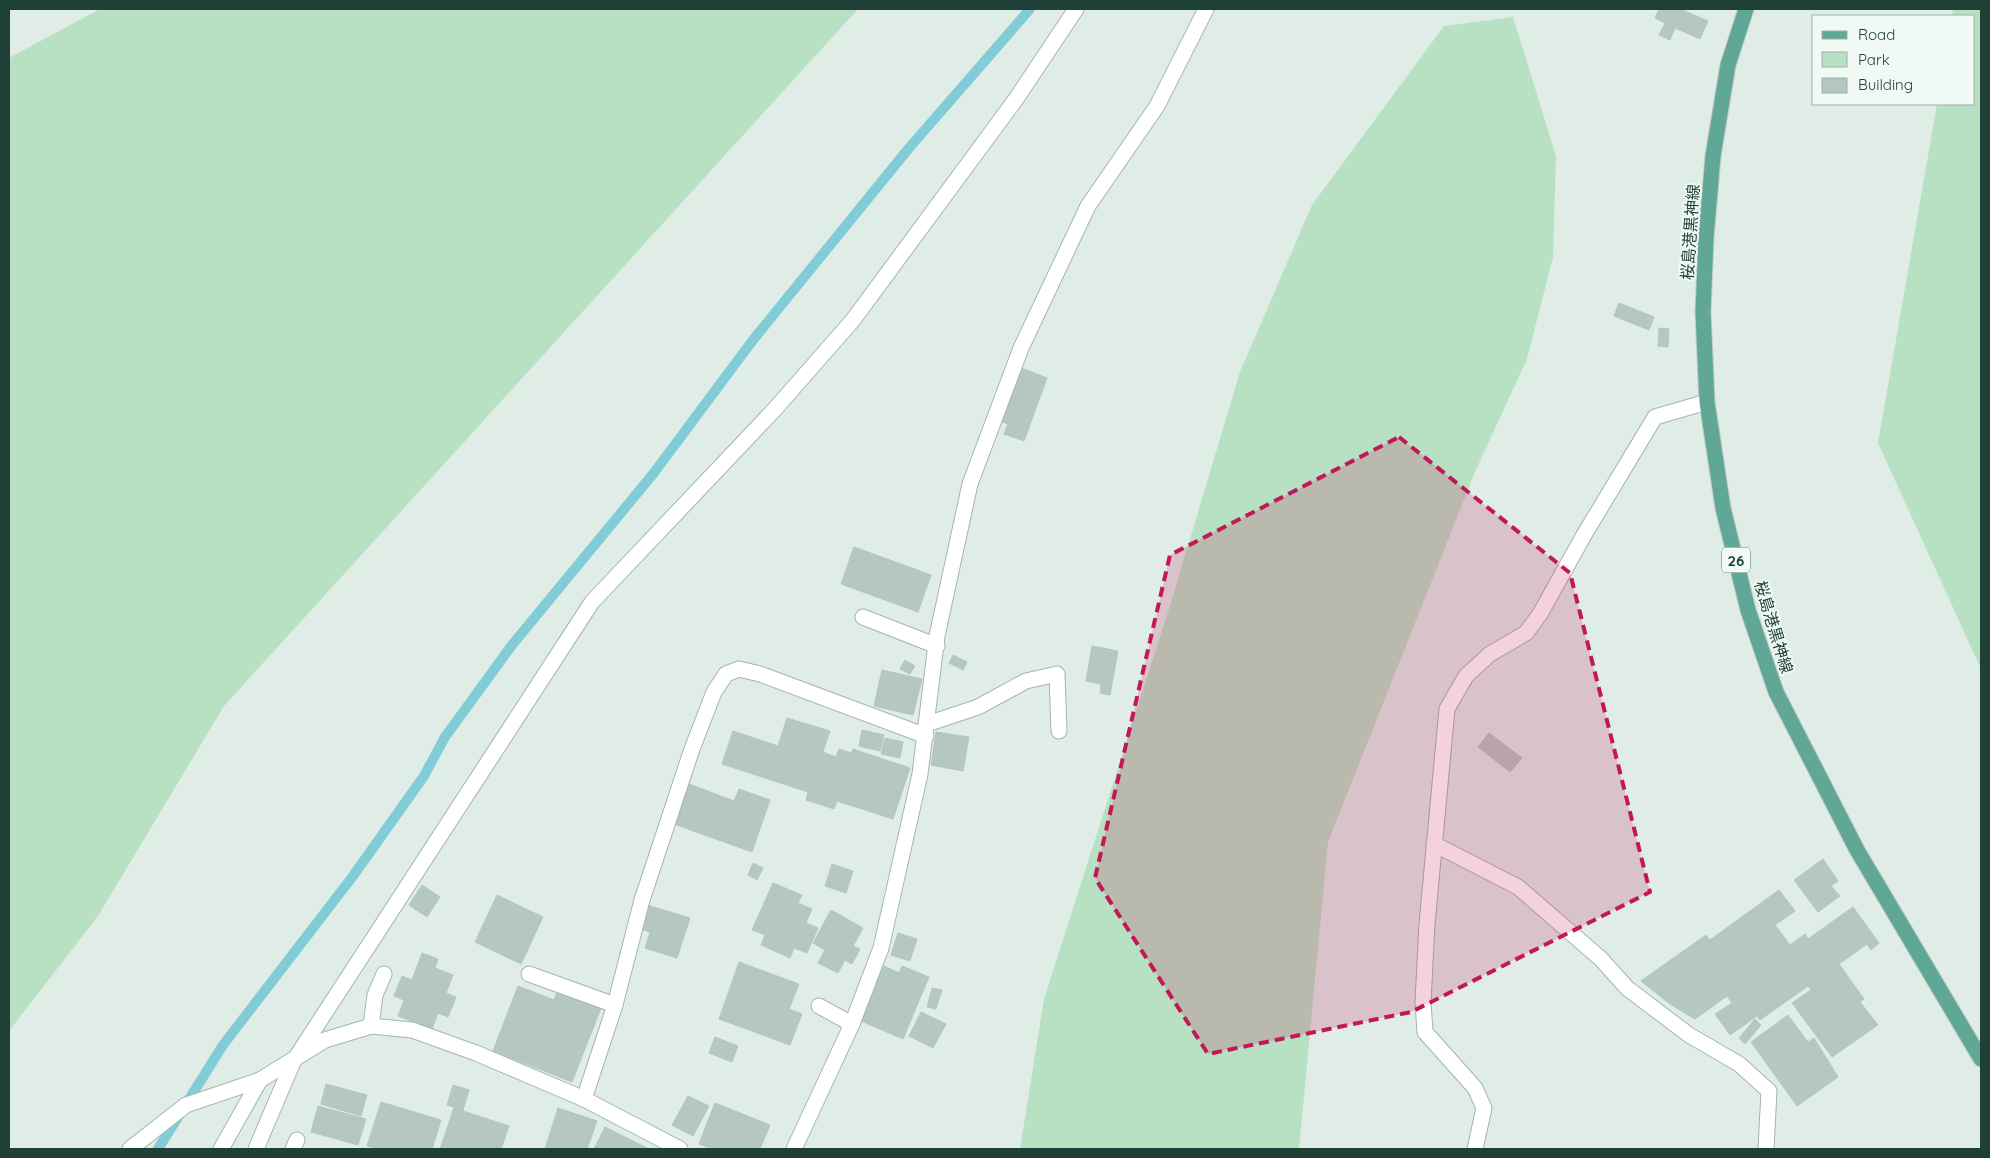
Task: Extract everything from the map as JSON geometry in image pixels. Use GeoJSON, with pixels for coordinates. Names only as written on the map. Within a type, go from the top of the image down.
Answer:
{"type":"FeatureCollection","features":[{"type":"Feature","properties":{"kind":"main road","name":"桜島港黒神線"},"geometry":{"type":"LineString","coordinates":[[1746,9],[1728,65],[1713,156],[1703,312],[1706,402],[1723,508],[1748,610],[1776,692],[1857,850],[1981,1059]]}},
{"type":"Feature","properties":{"kind":"street"},"geometry":{"type":"LineString","coordinates":[[256,1149],[293,1062],[592,602],[775,409],[852,320],[1016,99],[1076,9]]}},
{"type":"Feature","properties":{"kind":"street"},"geometry":{"type":"LineString","coordinates":[[794,1149],[852,1024],[881,948],[920,774],[937,636],[970,484],[1021,348],[1088,206],[1156,106],[1206,9]]}},
{"type":"Feature","properties":{"kind":"street"},"geometry":{"type":"LineString","coordinates":[[1475,1149],[1484,1108],[1476,1088],[1425,1032],[1422,1002],[1447,709],[1466,676],[1490,654],[1526,633],[1540,614],[1584,535],[1655,417],[1706,402]]}},
{"type":"Feature","properties":{"kind":"street"},"geometry":{"type":"LineString","coordinates":[[863,618],[937,646]]}},
{"type":"Feature","properties":{"kind":"street"},"geometry":{"type":"LineString","coordinates":[[584,1100],[615,1005],[642,900],[692,749],[714,692],[726,674],[739,669],[760,674],[926,730],[978,707],[1026,681],[1057,674],[1059,731]]}},
{"type":"Feature","properties":{"kind":"street"},"geometry":{"type":"LineString","coordinates":[[1434,844],[1518,886],[1601,959],[1627,988],[1689,1035],[1739,1064],[1769,1091],[1766,1149]]}},
{"type":"Feature","properties":{"kind":"street"},"geometry":{"type":"LineString","coordinates":[[371,1026],[375,995],[384,974]]}},
{"type":"Feature","properties":{"kind":"street"},"geometry":{"type":"LineString","coordinates":[[529,974],[615,1005]]}},
{"type":"Feature","properties":{"kind":"street"},"geometry":{"type":"LineString","coordinates":[[819,1006],[852,1024]]}},
{"type":"Feature","properties":{"kind":"street"},"geometry":{"type":"LineString","coordinates":[[130,1149],[186,1105],[260,1080],[293,1062],[325,1040],[371,1026],[412,1030],[476,1053],[584,1100],[680,1149]]}},
{"type":"Feature","properties":{"kind":"street"},"geometry":{"type":"LineString","coordinates":[[221,1149],[260,1080]]}},
{"type":"Feature","properties":{"kind":"highlighted area"},"geometry":{"type":"Polygon","coordinates":[[[1399,437],[1570,573],[1650,892],[1411,1012],[1208,1054],[1095,878],[1170,555],[1399,437]]]}},
{"type":"Feature","properties":{"kind":"green space"},"geometry":{"type":"Polygon","coordinates":[[[100,9],[858,9],[224,706],[98,916],[9,1031],[9,58],[100,9]]]}},
{"type":"Feature","properties":{"kind":"green space"},"geometry":{"type":"Polygon","coordinates":[[[1953,9],[1981,9],[1981,669],[1878,443],[1937,105],[1975,105],[1975,15],[1952,15],[1953,9]]]}},
{"type":"Feature","properties":{"kind":"green space"},"geometry":{"type":"Polygon","coordinates":[[[1513,17],[1556,156],[1553,257],[1527,359],[1475,472],[1328,842],[1299,1149],[1020,1149],[1044,999],[1169,609],[1240,372],[1312,205],[1444,26],[1513,17]]]}},
{"type":"Feature","properties":{"kind":"building"},"geometry":{"type":"Polygon","coordinates":[[[1659,9],[1680,9],[1708,21],[1700,39],[1675,28],[1670,40],[1659,35],[1665,23],[1655,18],[1659,9]]]}},
{"type":"Feature","properties":{"kind":"building"},"geometry":{"type":"Polygon","coordinates":[[[1619,303],[1654,317],[1649,330],[1614,316],[1619,303]]]}},
{"type":"Feature","properties":{"kind":"building"},"geometry":{"type":"Polygon","coordinates":[[[1659,328],[1669,329],[1668,347],[1658,346],[1659,328]]]}},
{"type":"Feature","properties":{"kind":"building"},"geometry":{"type":"Polygon","coordinates":[[[1019,367],[1047,378],[1024,441],[1004,434],[1008,424],[999,421],[1019,367]]]}},
{"type":"Feature","properties":{"kind":"building"},"geometry":{"type":"Polygon","coordinates":[[[854,547],[931,575],[918,612],[841,584],[854,547]]]}},
{"type":"Feature","properties":{"kind":"building"},"geometry":{"type":"Polygon","coordinates":[[[1092,646],[1118,651],[1110,695],[1100,693],[1101,684],[1086,681],[1092,646]]]}},
{"type":"Feature","properties":{"kind":"building"},"geometry":{"type":"Polygon","coordinates":[[[953,655],[967,662],[963,670],[949,663],[953,655]]]}},
{"type":"Feature","properties":{"kind":"building"},"geometry":{"type":"Polygon","coordinates":[[[905,660],[915,666],[910,674],[900,669],[905,660]]]}},
{"type":"Feature","properties":{"kind":"building"},"geometry":{"type":"Polygon","coordinates":[[[882,670],[922,679],[913,715],[874,706],[882,670]]]}},
{"type":"Feature","properties":{"kind":"building"},"geometry":{"type":"Polygon","coordinates":[[[787,718],[830,731],[823,752],[836,757],[839,749],[851,753],[853,749],[910,768],[893,819],[837,801],[834,809],[806,800],[808,792],[722,764],[733,731],[778,746],[787,718]]]}},
{"type":"Feature","properties":{"kind":"building"},"geometry":{"type":"Polygon","coordinates":[[[862,730],[884,735],[880,751],[859,746],[862,730]]]}},
{"type":"Feature","properties":{"kind":"building"},"geometry":{"type":"Polygon","coordinates":[[[936,732],[969,737],[963,771],[931,765],[936,732]]]}},
{"type":"Feature","properties":{"kind":"building"},"geometry":{"type":"Polygon","coordinates":[[[1489,733],[1522,758],[1510,772],[1478,747],[1489,733]]]}},
{"type":"Feature","properties":{"kind":"building"},"geometry":{"type":"Polygon","coordinates":[[[885,738],[903,742],[900,758],[881,754],[885,738]]]}},
{"type":"Feature","properties":{"kind":"building"},"geometry":{"type":"Polygon","coordinates":[[[689,784],[734,801],[739,789],[770,800],[752,852],[674,824],[689,784]]]}},
{"type":"Feature","properties":{"kind":"building"},"geometry":{"type":"Polygon","coordinates":[[[1823,859],[1838,881],[1831,886],[1840,896],[1818,912],[1794,880],[1823,859]]]}},
{"type":"Feature","properties":{"kind":"building"},"geometry":{"type":"Polygon","coordinates":[[[753,863],[763,868],[757,880],[748,875],[753,863]]]}},
{"type":"Feature","properties":{"kind":"building"},"geometry":{"type":"Polygon","coordinates":[[[832,864],[853,871],[846,893],[825,886],[832,864]]]}},
{"type":"Feature","properties":{"kind":"building"},"geometry":{"type":"Polygon","coordinates":[[[773,883],[802,895],[798,903],[812,909],[806,923],[818,928],[807,953],[794,948],[790,958],[761,945],[765,935],[752,930],[773,883]]]}},
{"type":"Feature","properties":{"kind":"building"},"geometry":{"type":"Polygon","coordinates":[[[422,885],[440,897],[427,917],[409,905],[422,885]]]}},
{"type":"Feature","properties":{"kind":"building"},"geometry":{"type":"Polygon","coordinates":[[[1779,890],[1795,911],[1775,925],[1790,945],[1805,934],[1808,939],[1853,907],[1879,943],[1871,950],[1867,944],[1839,964],[1864,999],[1860,1002],[1878,1025],[1832,1057],[1792,1003],[1811,990],[1808,986],[1760,1020],[1757,1016],[1730,1035],[1715,1014],[1732,1003],[1727,996],[1695,1019],[1670,1004],[1641,981],[1706,935],[1710,940],[1779,890]]]}},
{"type":"Feature","properties":{"kind":"building"},"geometry":{"type":"Polygon","coordinates":[[[497,895],[543,917],[521,964],[475,942],[497,895]]]}},
{"type":"Feature","properties":{"kind":"building"},"geometry":{"type":"Polygon","coordinates":[[[647,905],[690,918],[677,958],[645,948],[650,932],[640,929],[647,905]]]}},
{"type":"Feature","properties":{"kind":"building"},"geometry":{"type":"Polygon","coordinates":[[[831,910],[863,928],[853,946],[860,949],[852,964],[845,960],[838,973],[818,963],[825,950],[813,943],[831,910]]]}},
{"type":"Feature","properties":{"kind":"building"},"geometry":{"type":"Polygon","coordinates":[[[898,933],[917,939],[910,961],[891,955],[898,933]]]}},
{"type":"Feature","properties":{"kind":"building"},"geometry":{"type":"Polygon","coordinates":[[[422,953],[438,959],[435,968],[453,975],[446,993],[456,997],[448,1017],[438,1013],[432,1029],[398,1016],[404,1000],[394,996],[402,976],[412,980],[422,953]]]}},
{"type":"Feature","properties":{"kind":"building"},"geometry":{"type":"Polygon","coordinates":[[[739,962],[799,984],[789,1009],[802,1014],[790,1045],[719,1019],[739,962]]]}},
{"type":"Feature","properties":{"kind":"building"},"geometry":{"type":"Polygon","coordinates":[[[884,966],[899,973],[902,966],[929,977],[903,1039],[861,1021],[884,966]]]}},
{"type":"Feature","properties":{"kind":"building"},"geometry":{"type":"Polygon","coordinates":[[[518,986],[554,1000],[558,990],[601,1008],[572,1082],[493,1051],[518,986]]]}},
{"type":"Feature","properties":{"kind":"building"},"geometry":{"type":"Polygon","coordinates":[[[932,988],[942,990],[936,1009],[927,1007],[932,988]]]}},
{"type":"Feature","properties":{"kind":"building"},"geometry":{"type":"Polygon","coordinates":[[[921,1012],[946,1024],[933,1048],[909,1036],[921,1012]]]}},
{"type":"Feature","properties":{"kind":"building"},"geometry":{"type":"Polygon","coordinates":[[[1788,1015],[1808,1042],[1814,1038],[1838,1077],[1797,1106],[1751,1042],[1788,1015]]]}},
{"type":"Feature","properties":{"kind":"building"},"geometry":{"type":"Polygon","coordinates":[[[1755,1019],[1761,1025],[1745,1044],[1739,1038],[1755,1019]]]}},
{"type":"Feature","properties":{"kind":"building"},"geometry":{"type":"Polygon","coordinates":[[[715,1037],[738,1046],[732,1062],[709,1053],[715,1037]]]}},
{"type":"Feature","properties":{"kind":"building"},"geometry":{"type":"Polygon","coordinates":[[[326,1084],[367,1095],[361,1116],[321,1104],[326,1084]]]}},
{"type":"Feature","properties":{"kind":"building"},"geometry":{"type":"Polygon","coordinates":[[[453,1085],[469,1090],[463,1110],[447,1105],[453,1085]]]}},
{"type":"Feature","properties":{"kind":"building"},"geometry":{"type":"Polygon","coordinates":[[[688,1096],[709,1106],[693,1136],[672,1125],[688,1096]]]}},
{"type":"Feature","properties":{"kind":"building"},"geometry":{"type":"Polygon","coordinates":[[[381,1102],[441,1120],[432,1149],[379,1149],[367,1146],[381,1102]]]}},
{"type":"Feature","properties":{"kind":"building"},"geometry":{"type":"Polygon","coordinates":[[[715,1103],[770,1125],[760,1149],[713,1149],[699,1144],[715,1103]]]}},
{"type":"Feature","properties":{"kind":"building"},"geometry":{"type":"Polygon","coordinates":[[[318,1106],[366,1119],[358,1145],[311,1132],[318,1106]]]}},
{"type":"Feature","properties":{"kind":"building"},"geometry":{"type":"Polygon","coordinates":[[[454,1108],[509,1126],[501,1149],[440,1149],[454,1108]]]}},
{"type":"Feature","properties":{"kind":"building"},"geometry":{"type":"Polygon","coordinates":[[[558,1108],[597,1121],[587,1149],[545,1149],[558,1108]]]}},
{"type":"Feature","properties":{"kind":"building"},"geometry":{"type":"Polygon","coordinates":[[[605,1127],[649,1149],[594,1149],[605,1127]]]}},
{"type":"Feature","properties":{"kind":"waterway"},"geometry":{"type":"LineString","coordinates":[[158,1149],[223,1045],[353,876],[424,776],[445,737],[512,645],[653,474],[753,340],[909,148],[1030,9]]}}]}
